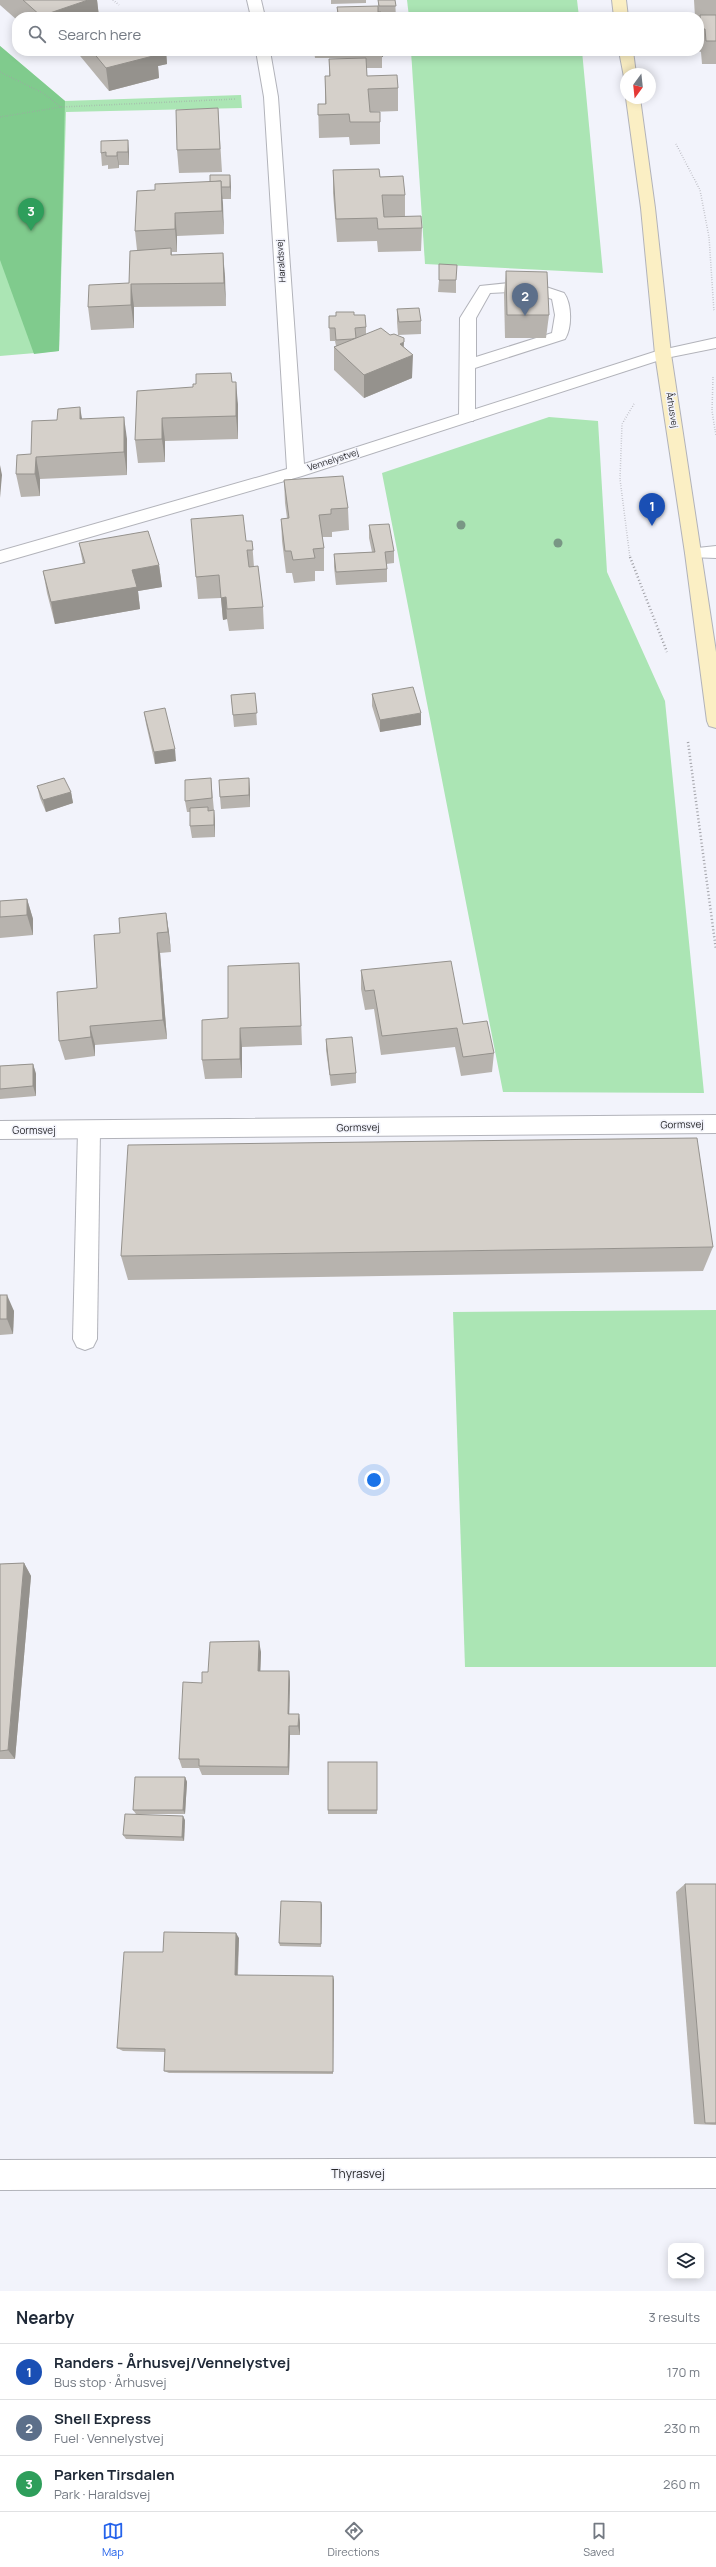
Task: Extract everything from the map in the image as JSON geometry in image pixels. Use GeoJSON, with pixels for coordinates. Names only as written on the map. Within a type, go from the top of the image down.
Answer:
{"type":"FeatureCollection","features":[{"type":"Feature","properties":{"kind":"main road"},"geometry":{"type":"LineString","coordinates":[[619,0],[620,12]]}},
{"type":"Feature","properties":{"kind":"main road"},"geometry":{"type":"LineString","coordinates":[[627,56],[628,68]]}},
{"type":"Feature","properties":{"kind":"main road","name":"Århusvej"},"geometry":{"type":"LineString","coordinates":[[634,104],[648,208],[663,354],[694,553],[716,720]]}},
{"type":"Feature","properties":{"kind":"street"},"geometry":{"type":"LineString","coordinates":[[254,0],[257,12]]}},
{"type":"Feature","properties":{"kind":"street","name":"Haraldsvej"},"geometry":{"type":"LineString","coordinates":[[264,56],[271,97],[296,472]]}},
{"type":"Feature","properties":{"kind":"street"},"geometry":{"type":"LineString","coordinates":[[467,365],[559,336],[563,315],[559,296],[528,286],[485,289],[468,318],[467,365],[467,417]]}},
{"type":"Feature","properties":{"kind":"street","name":"Vennelystvej"},"geometry":{"type":"LineString","coordinates":[[0,557],[296,472],[663,354],[715,343]]}},
{"type":"Feature","properties":{"kind":"street"},"geometry":{"type":"LineString","coordinates":[[694,553],[716,552]]}},
{"type":"Feature","properties":{"kind":"street","name":"Gormsvej"},"geometry":{"type":"LineString","coordinates":[[0,1130],[716,1124]]}},
{"type":"Feature","properties":{"kind":"street"},"geometry":{"type":"LineString","coordinates":[[85,1339],[89,1130]]}},
{"type":"Feature","properties":{"kind":"street","name":"Thyrasvej"},"geometry":{"type":"LineString","coordinates":[[0,2175],[716,2173]]}},
{"type":"Feature","properties":{"kind":"path"},"geometry":{"type":"LineString","coordinates":[[113,0],[120,5]]}},
{"type":"Feature","properties":{"kind":"path"},"geometry":{"type":"LineString","coordinates":[[0,72],[43,92],[61,107]]}},
{"type":"Feature","properties":{"kind":"path"},"geometry":{"type":"LineString","coordinates":[[0,117],[61,107],[271,97]]}},
{"type":"Feature","properties":{"kind":"path"},"geometry":{"type":"LineString","coordinates":[[675,141],[700,190],[709,237],[714,298],[715,343],[712,411],[716,436]]}},
{"type":"Feature","properties":{"kind":"path"},"geometry":{"type":"LineString","coordinates":[[663,354],[622,424],[620,480],[630,561],[668,652]]}},
{"type":"Feature","properties":{"kind":"path"},"geometry":{"type":"LineString","coordinates":[[687,735],[716,950]]}},
{"type":"Feature","properties":{"kind":"green space"},"geometry":{"type":"Polygon","coordinates":[[[407,0],[577,0],[578,12],[408,12],[407,0]]]}},
{"type":"Feature","properties":{"kind":"green space"},"geometry":{"type":"Polygon","coordinates":[[[0,46],[65,101],[241,95],[242,108],[66,112],[59,351],[0,356],[0,46]]]}},
{"type":"Feature","properties":{"kind":"green space"},"geometry":{"type":"Polygon","coordinates":[[[0,46],[65,101],[59,351],[34,354],[0,260],[0,46]]]}},
{"type":"Feature","properties":{"kind":"green space"},"geometry":{"type":"Polygon","coordinates":[[[411,56],[582,56],[603,273],[425,264],[411,56]]]}},
{"type":"Feature","properties":{"kind":"green space"},"geometry":{"type":"Polygon","coordinates":[[[549,417],[598,421],[607,572],[665,701],[704,1093],[503,1092],[382,473],[549,417]]]}},
{"type":"Feature","properties":{"kind":"green space"},"geometry":{"type":"Polygon","coordinates":[[[716,1310],[716,1667],[465,1667],[453,1312],[716,1310]]]}},
{"type":"Feature","properties":{"kind":"building"},"geometry":{"type":"Polygon","coordinates":[[[23,0],[88,0],[53,12],[36,12],[23,0]]]}},
{"type":"Feature","properties":{"kind":"building"},"geometry":{"type":"Polygon","coordinates":[[[378,0],[395,0],[396,6],[379,6],[378,0]]]}},
{"type":"Feature","properties":{"kind":"building"},"geometry":{"type":"Polygon","coordinates":[[[378,6],[378,12],[338,12],[337,7],[378,6]]]}},
{"type":"Feature","properties":{"kind":"building"},"geometry":{"type":"Polygon","coordinates":[[[704,15],[716,15],[716,41],[706,41],[704,15]]]}},
{"type":"Feature","properties":{"kind":"building"},"geometry":{"type":"Polygon","coordinates":[[[96,56],[153,56],[106,68],[96,56]]]}},
{"type":"Feature","properties":{"kind":"building"},"geometry":{"type":"Polygon","coordinates":[[[366,58],[367,76],[397,75],[398,88],[368,89],[370,112],[380,112],[380,122],[350,122],[349,114],[318,115],[318,104],[326,104],[325,76],[330,76],[329,59],[366,58]]]}},
{"type":"Feature","properties":{"kind":"building"},"geometry":{"type":"Polygon","coordinates":[[[218,108],[220,149],[177,150],[176,110],[218,108]]]}},
{"type":"Feature","properties":{"kind":"building"},"geometry":{"type":"Polygon","coordinates":[[[128,140],[128,152],[117,152],[117,156],[106,156],[106,152],[101,153],[101,141],[128,140]]]}},
{"type":"Feature","properties":{"kind":"building"},"geometry":{"type":"Polygon","coordinates":[[[379,169],[380,177],[403,176],[405,195],[382,195],[384,217],[421,216],[422,228],[378,229],[377,218],[336,219],[333,170],[379,169]]]}},
{"type":"Feature","properties":{"kind":"building"},"geometry":{"type":"Polygon","coordinates":[[[210,175],[230,175],[230,187],[221,187],[221,181],[210,182],[210,175]]]}},
{"type":"Feature","properties":{"kind":"building"},"geometry":{"type":"Polygon","coordinates":[[[221,181],[222,211],[175,213],[175,229],[135,231],[137,191],[155,190],[155,184],[221,181]]]}},
{"type":"Feature","properties":{"kind":"building"},"geometry":{"type":"Polygon","coordinates":[[[171,248],[171,255],[223,253],[224,283],[131,284],[131,305],[88,307],[89,285],[129,283],[130,251],[171,248]]]}},
{"type":"Feature","properties":{"kind":"building"},"geometry":{"type":"Polygon","coordinates":[[[439,264],[457,265],[456,280],[439,280],[439,264]]]}},
{"type":"Feature","properties":{"kind":"building"},"geometry":{"type":"Polygon","coordinates":[[[506,271],[547,272],[549,315],[507,315],[506,271]]]}},
{"type":"Feature","properties":{"kind":"building"},"geometry":{"type":"Polygon","coordinates":[[[419,308],[421,321],[399,322],[397,309],[419,308]]]}},
{"type":"Feature","properties":{"kind":"building"},"geometry":{"type":"Polygon","coordinates":[[[336,312],[354,312],[354,315],[365,315],[366,327],[355,328],[356,338],[336,340],[335,328],[329,328],[329,316],[336,316],[336,312]]]}},
{"type":"Feature","properties":{"kind":"building"},"geometry":{"type":"Polygon","coordinates":[[[381,328],[390,335],[394,334],[404,338],[404,342],[400,344],[413,355],[364,375],[334,347],[381,328]]]}},
{"type":"Feature","properties":{"kind":"building"},"geometry":{"type":"Polygon","coordinates":[[[231,373],[232,382],[236,382],[236,416],[162,418],[162,439],[135,440],[137,391],[193,387],[193,384],[196,384],[196,374],[231,373]]]}},
{"type":"Feature","properties":{"kind":"building"},"geometry":{"type":"Polygon","coordinates":[[[80,407],[80,419],[124,417],[124,452],[36,457],[35,474],[16,474],[17,455],[31,454],[32,421],[57,420],[58,409],[80,407]]]}},
{"type":"Feature","properties":{"kind":"building"},"geometry":{"type":"Polygon","coordinates":[[[343,476],[348,508],[331,509],[331,514],[319,515],[324,548],[313,549],[315,558],[293,560],[291,551],[285,551],[281,519],[289,518],[284,480],[343,476]]]}},
{"type":"Feature","properties":{"kind":"building"},"geometry":{"type":"Polygon","coordinates":[[[243,515],[246,541],[252,541],[253,550],[247,550],[249,567],[258,566],[263,607],[227,609],[226,597],[221,598],[219,575],[196,577],[191,519],[243,515]]]}},
{"type":"Feature","properties":{"kind":"building"},"geometry":{"type":"Polygon","coordinates":[[[389,524],[394,551],[385,552],[387,569],[336,572],[334,554],[375,552],[369,525],[389,524]]]}},
{"type":"Feature","properties":{"kind":"building"},"geometry":{"type":"Polygon","coordinates":[[[148,531],[159,565],[132,570],[137,587],[51,602],[43,571],[85,563],[79,543],[148,531]]]}},
{"type":"Feature","properties":{"kind":"building"},"geometry":{"type":"Polygon","coordinates":[[[413,687],[421,713],[380,720],[372,694],[413,687]]]}},
{"type":"Feature","properties":{"kind":"building"},"geometry":{"type":"Polygon","coordinates":[[[255,693],[257,713],[233,715],[231,695],[255,693]]]}},
{"type":"Feature","properties":{"kind":"building"},"geometry":{"type":"Polygon","coordinates":[[[165,708],[175,749],[154,752],[144,712],[165,708]]]}},
{"type":"Feature","properties":{"kind":"building"},"geometry":{"type":"Polygon","coordinates":[[[64,778],[71,792],[43,800],[37,786],[64,778]]]}},
{"type":"Feature","properties":{"kind":"building"},"geometry":{"type":"Polygon","coordinates":[[[211,778],[212,798],[185,801],[185,780],[211,778]]]}},
{"type":"Feature","properties":{"kind":"building"},"geometry":{"type":"Polygon","coordinates":[[[249,778],[249,795],[220,797],[219,780],[249,778]]]}},
{"type":"Feature","properties":{"kind":"building"},"geometry":{"type":"Polygon","coordinates":[[[208,807],[208,811],[214,810],[214,825],[190,826],[190,808],[208,807]]]}},
{"type":"Feature","properties":{"kind":"building"},"geometry":{"type":"Polygon","coordinates":[[[27,899],[27,915],[0,917],[0,901],[27,899]]]}},
{"type":"Feature","properties":{"kind":"building"},"geometry":{"type":"Polygon","coordinates":[[[166,913],[168,932],[157,933],[163,1020],[90,1026],[91,1037],[59,1041],[57,992],[97,988],[94,935],[120,933],[119,918],[166,913]]]}},
{"type":"Feature","properties":{"kind":"building"},"geometry":{"type":"Polygon","coordinates":[[[451,961],[463,1024],[487,1021],[494,1053],[463,1057],[457,1028],[382,1036],[374,990],[365,991],[361,970],[451,961]]]}},
{"type":"Feature","properties":{"kind":"building"},"geometry":{"type":"Polygon","coordinates":[[[299,963],[301,1026],[240,1028],[240,1059],[202,1060],[202,1020],[228,1018],[228,966],[299,963]]]}},
{"type":"Feature","properties":{"kind":"building"},"geometry":{"type":"Polygon","coordinates":[[[352,1037],[356,1073],[330,1075],[326,1039],[352,1037]]]}},
{"type":"Feature","properties":{"kind":"building"},"geometry":{"type":"Polygon","coordinates":[[[33,1064],[33,1086],[0,1089],[0,1066],[33,1064]]]}},
{"type":"Feature","properties":{"kind":"building"},"geometry":{"type":"Polygon","coordinates":[[[697,1138],[713,1247],[121,1256],[128,1145],[697,1138]]]}},
{"type":"Feature","properties":{"kind":"building"},"geometry":{"type":"Polygon","coordinates":[[[0,1295],[7,1295],[7,1319],[0,1319],[0,1295]]]}},
{"type":"Feature","properties":{"kind":"building"},"geometry":{"type":"Polygon","coordinates":[[[24,1563],[8,1750],[0,1751],[0,1564],[24,1563]]]}},
{"type":"Feature","properties":{"kind":"building"},"geometry":{"type":"Polygon","coordinates":[[[259,1641],[258,1671],[289,1671],[288,1714],[299,1714],[298,1726],[289,1726],[288,1767],[199,1766],[199,1759],[179,1759],[183,1682],[202,1683],[202,1672],[208,1672],[210,1642],[259,1641]]]}},
{"type":"Feature","properties":{"kind":"building"},"geometry":{"type":"Polygon","coordinates":[[[328,1762],[377,1762],[377,1810],[328,1810],[328,1762]]]}},
{"type":"Feature","properties":{"kind":"building"},"geometry":{"type":"Polygon","coordinates":[[[135,1777],[185,1777],[183,1810],[133,1810],[135,1777]]]}},
{"type":"Feature","properties":{"kind":"building"},"geometry":{"type":"Polygon","coordinates":[[[125,1814],[183,1816],[182,1837],[123,1835],[125,1814]]]}},
{"type":"Feature","properties":{"kind":"building"},"geometry":{"type":"Polygon","coordinates":[[[685,1884],[716,1884],[716,2123],[705,2123],[685,1884]]]}},
{"type":"Feature","properties":{"kind":"building"},"geometry":{"type":"Polygon","coordinates":[[[281,1901],[321,1902],[321,1944],[279,1943],[281,1901]]]}},
{"type":"Feature","properties":{"kind":"building"},"geometry":{"type":"Polygon","coordinates":[[[164,1932],[236,1933],[235,1975],[333,1976],[333,2072],[164,2071],[165,2049],[117,2048],[124,1952],[163,1952],[164,1932]]]}},
{"type":"Feature","properties":{"kind":"place","name":"Parken Tirsdalen"},"geometry":{"type":"Point","coordinates":[31,231]}},
{"type":"Feature","properties":{"kind":"place","name":"Shell Express"},"geometry":{"type":"Point","coordinates":[525,316]}},
{"type":"Feature","properties":{"kind":"place","name":"Randers - Århusvej/Vennelystvej"},"geometry":{"type":"Point","coordinates":[652,526]}}]}
